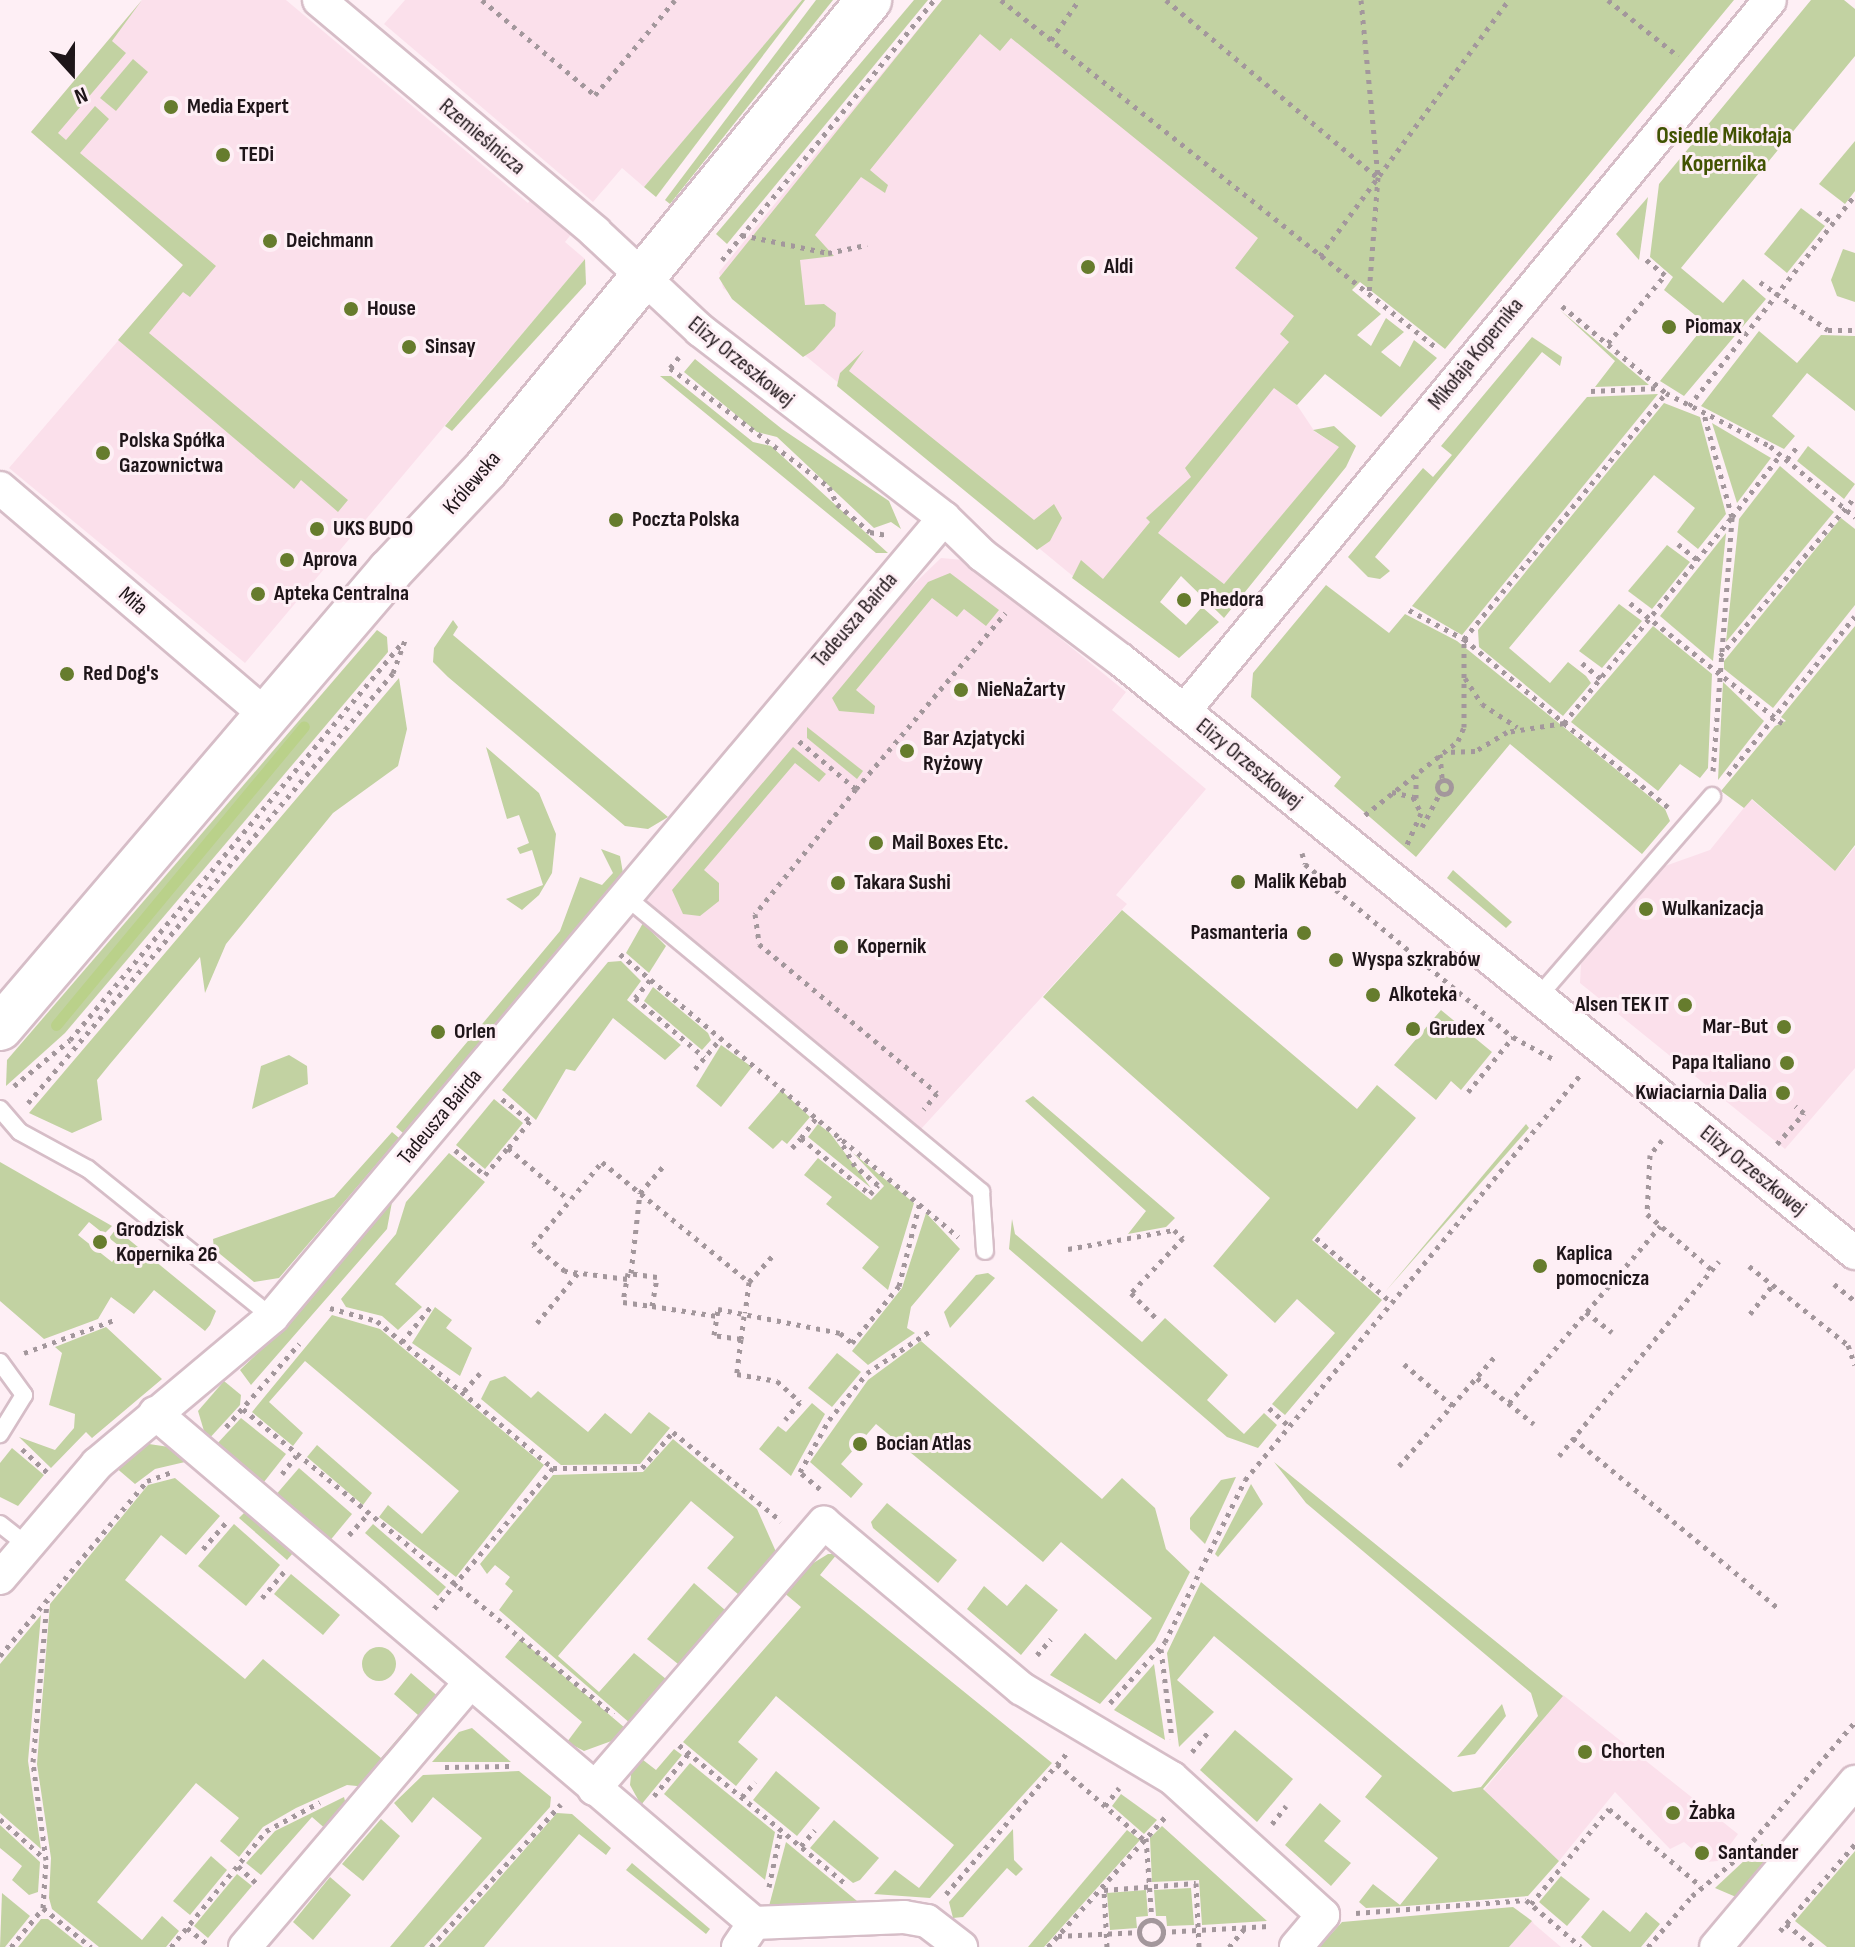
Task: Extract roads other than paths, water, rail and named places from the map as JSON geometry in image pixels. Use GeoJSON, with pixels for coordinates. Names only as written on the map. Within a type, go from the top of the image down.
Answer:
{"type":"FeatureCollection","features":[{"type":"Feature","properties":{"kind":"main road","name":"Królewska"},"geometry":{"type":"LineString","coordinates":[[0,1028],[266,715],[486,469],[869,0]]}},
{"type":"Feature","properties":{"kind":"street","name":"Rzemieślnicza"},"geometry":{"type":"LineString","coordinates":[[319,0],[595,232],[641,279]]}},
{"type":"Feature","properties":{"kind":"street","name":"Mikołaja Kopernika"},"geometry":{"type":"LineString","coordinates":[[1184,711],[1770,0]]}},
{"type":"Feature","properties":{"kind":"street","name":"Elizy Orzeszkowej"},"geometry":{"type":"LineString","coordinates":[[641,279],[791,404],[944,518],[982,555],[1184,711],[1855,1253]]}},
{"type":"Feature","properties":{"kind":"street","name":"Miła"},"geometry":{"type":"LineString","coordinates":[[0,488],[266,715]]}},
{"type":"Feature","properties":{"kind":"street","name":"Tadeusza Bairda"},"geometry":{"type":"LineString","coordinates":[[0,1578],[97,1464],[272,1317],[944,518]]}},
{"type":"Feature","properties":{"kind":"street"},"geometry":{"type":"LineString","coordinates":[[155,1413],[470,1683],[574,1799],[633,1822],[751,1932],[904,1917],[927,1921],[961,1947]]}},
{"type":"Feature","properties":{"kind":"street"},"geometry":{"type":"LineString","coordinates":[[574,1799],[646,1729],[824,1523],[1022,1689],[1186,1777],[1323,1915],[1296,1947]]}},
{"type":"Feature","properties":{"kind":"street"},"geometry":{"type":"LineString","coordinates":[[245,1947],[470,1683]]}},
{"type":"Feature","properties":{"kind":"street"},"geometry":{"type":"LineString","coordinates":[[1716,1947],[1855,1782]]}},
{"type":"Feature","properties":{"kind":"lane"},"geometry":{"type":"LineString","coordinates":[[1538,997],[1712,796]]}},
{"type":"Feature","properties":{"kind":"lane"},"geometry":{"type":"LineString","coordinates":[[625,896],[981,1192],[985,1251]]}},
{"type":"Feature","properties":{"kind":"lane"},"geometry":{"type":"LineString","coordinates":[[3,1114],[35,1142],[88,1169],[272,1317]]}},
{"type":"Feature","properties":{"kind":"lane"},"geometry":{"type":"LineString","coordinates":[[0,1362],[24,1395],[0,1434]]}},
{"type":"Feature","properties":{"kind":"lane"},"geometry":{"type":"LineString","coordinates":[[0,1524],[27,1545]]}},
{"type":"Feature","properties":{"kind":"waterway"},"geometry":{"type":"LineString","coordinates":[[56,1025],[304,726]]}},
{"type":"Feature","properties":{"kind":"place","name":"Media Expert"},"geometry":{"type":"Point","coordinates":[171,107]}},
{"type":"Feature","properties":{"kind":"place","name":"TEDi"},"geometry":{"type":"Point","coordinates":[223,155]}},
{"type":"Feature","properties":{"kind":"place","name":"Deichmann"},"geometry":{"type":"Point","coordinates":[270,241]}},
{"type":"Feature","properties":{"kind":"place","name":"Aldi"},"geometry":{"type":"Point","coordinates":[1088,267]}},
{"type":"Feature","properties":{"kind":"place","name":"House"},"geometry":{"type":"Point","coordinates":[351,309]}},
{"type":"Feature","properties":{"kind":"place","name":"Piomax"},"geometry":{"type":"Point","coordinates":[1669,327]}},
{"type":"Feature","properties":{"kind":"place","name":"Sinsay"},"geometry":{"type":"Point","coordinates":[409,347]}},
{"type":"Feature","properties":{"kind":"place","name":"Polska Spółka Gazownictwa"},"geometry":{"type":"Point","coordinates":[103,453]}},
{"type":"Feature","properties":{"kind":"place","name":"Poczta Polska"},"geometry":{"type":"Point","coordinates":[616,520]}},
{"type":"Feature","properties":{"kind":"place","name":"UKS BUDO"},"geometry":{"type":"Point","coordinates":[317,529]}},
{"type":"Feature","properties":{"kind":"place","name":"Aprova"},"geometry":{"type":"Point","coordinates":[287,560]}},
{"type":"Feature","properties":{"kind":"place","name":"Apteka Centralna"},"geometry":{"type":"Point","coordinates":[258,594]}},
{"type":"Feature","properties":{"kind":"place","name":"Phedora"},"geometry":{"type":"Point","coordinates":[1184,600]}},
{"type":"Feature","properties":{"kind":"place","name":"Red Dog's"},"geometry":{"type":"Point","coordinates":[67,674]}},
{"type":"Feature","properties":{"kind":"place","name":"NieNaŻarty"},"geometry":{"type":"Point","coordinates":[961,690]}},
{"type":"Feature","properties":{"kind":"place","name":"Bar Azjatycki Ryżowy"},"geometry":{"type":"Point","coordinates":[907,751]}},
{"type":"Feature","properties":{"kind":"place","name":"Mail Boxes Etc."},"geometry":{"type":"Point","coordinates":[876,843]}},
{"type":"Feature","properties":{"kind":"place","name":"Malik Kebab"},"geometry":{"type":"Point","coordinates":[1238,882]}},
{"type":"Feature","properties":{"kind":"place","name":"Takara Sushi"},"geometry":{"type":"Point","coordinates":[838,883]}},
{"type":"Feature","properties":{"kind":"place","name":"Wulkanizacja"},"geometry":{"type":"Point","coordinates":[1646,909]}},
{"type":"Feature","properties":{"kind":"place","name":"Pasmanteria"},"geometry":{"type":"Point","coordinates":[1304,933]}},
{"type":"Feature","properties":{"kind":"place","name":"Kopernik"},"geometry":{"type":"Point","coordinates":[841,947]}},
{"type":"Feature","properties":{"kind":"place","name":"Wyspa szkrabów"},"geometry":{"type":"Point","coordinates":[1336,960]}},
{"type":"Feature","properties":{"kind":"place","name":"Alkoteka"},"geometry":{"type":"Point","coordinates":[1373,995]}},
{"type":"Feature","properties":{"kind":"place","name":"Alsen TEK IT"},"geometry":{"type":"Point","coordinates":[1685,1005]}},
{"type":"Feature","properties":{"kind":"place","name":"Mar-But"},"geometry":{"type":"Point","coordinates":[1784,1027]}},
{"type":"Feature","properties":{"kind":"place","name":"Grudex"},"geometry":{"type":"Point","coordinates":[1413,1029]}},
{"type":"Feature","properties":{"kind":"place","name":"Orlen"},"geometry":{"type":"Point","coordinates":[438,1032]}},
{"type":"Feature","properties":{"kind":"place","name":"Papa Italiano"},"geometry":{"type":"Point","coordinates":[1787,1063]}},
{"type":"Feature","properties":{"kind":"place","name":"Kwiaciarnia Dalia"},"geometry":{"type":"Point","coordinates":[1783,1093]}},
{"type":"Feature","properties":{"kind":"place","name":"Grodzisk Kopernika 26"},"geometry":{"type":"Point","coordinates":[100,1242]}},
{"type":"Feature","properties":{"kind":"place","name":"Kaplica pomocnicza"},"geometry":{"type":"Point","coordinates":[1540,1266]}},
{"type":"Feature","properties":{"kind":"place","name":"Bocian Atlas"},"geometry":{"type":"Point","coordinates":[860,1444]}},
{"type":"Feature","properties":{"kind":"place","name":"Chorten"},"geometry":{"type":"Point","coordinates":[1585,1752]}},
{"type":"Feature","properties":{"kind":"place","name":"Żabka"},"geometry":{"type":"Point","coordinates":[1673,1813]}},
{"type":"Feature","properties":{"kind":"place","name":"Santander"},"geometry":{"type":"Point","coordinates":[1702,1853]}},
{"type":"Feature","properties":{"kind":"district","name":"Osiedle Mikołaja Kopernika"},"geometry":{"type":"Point","coordinates":[1724,150]}}]}
